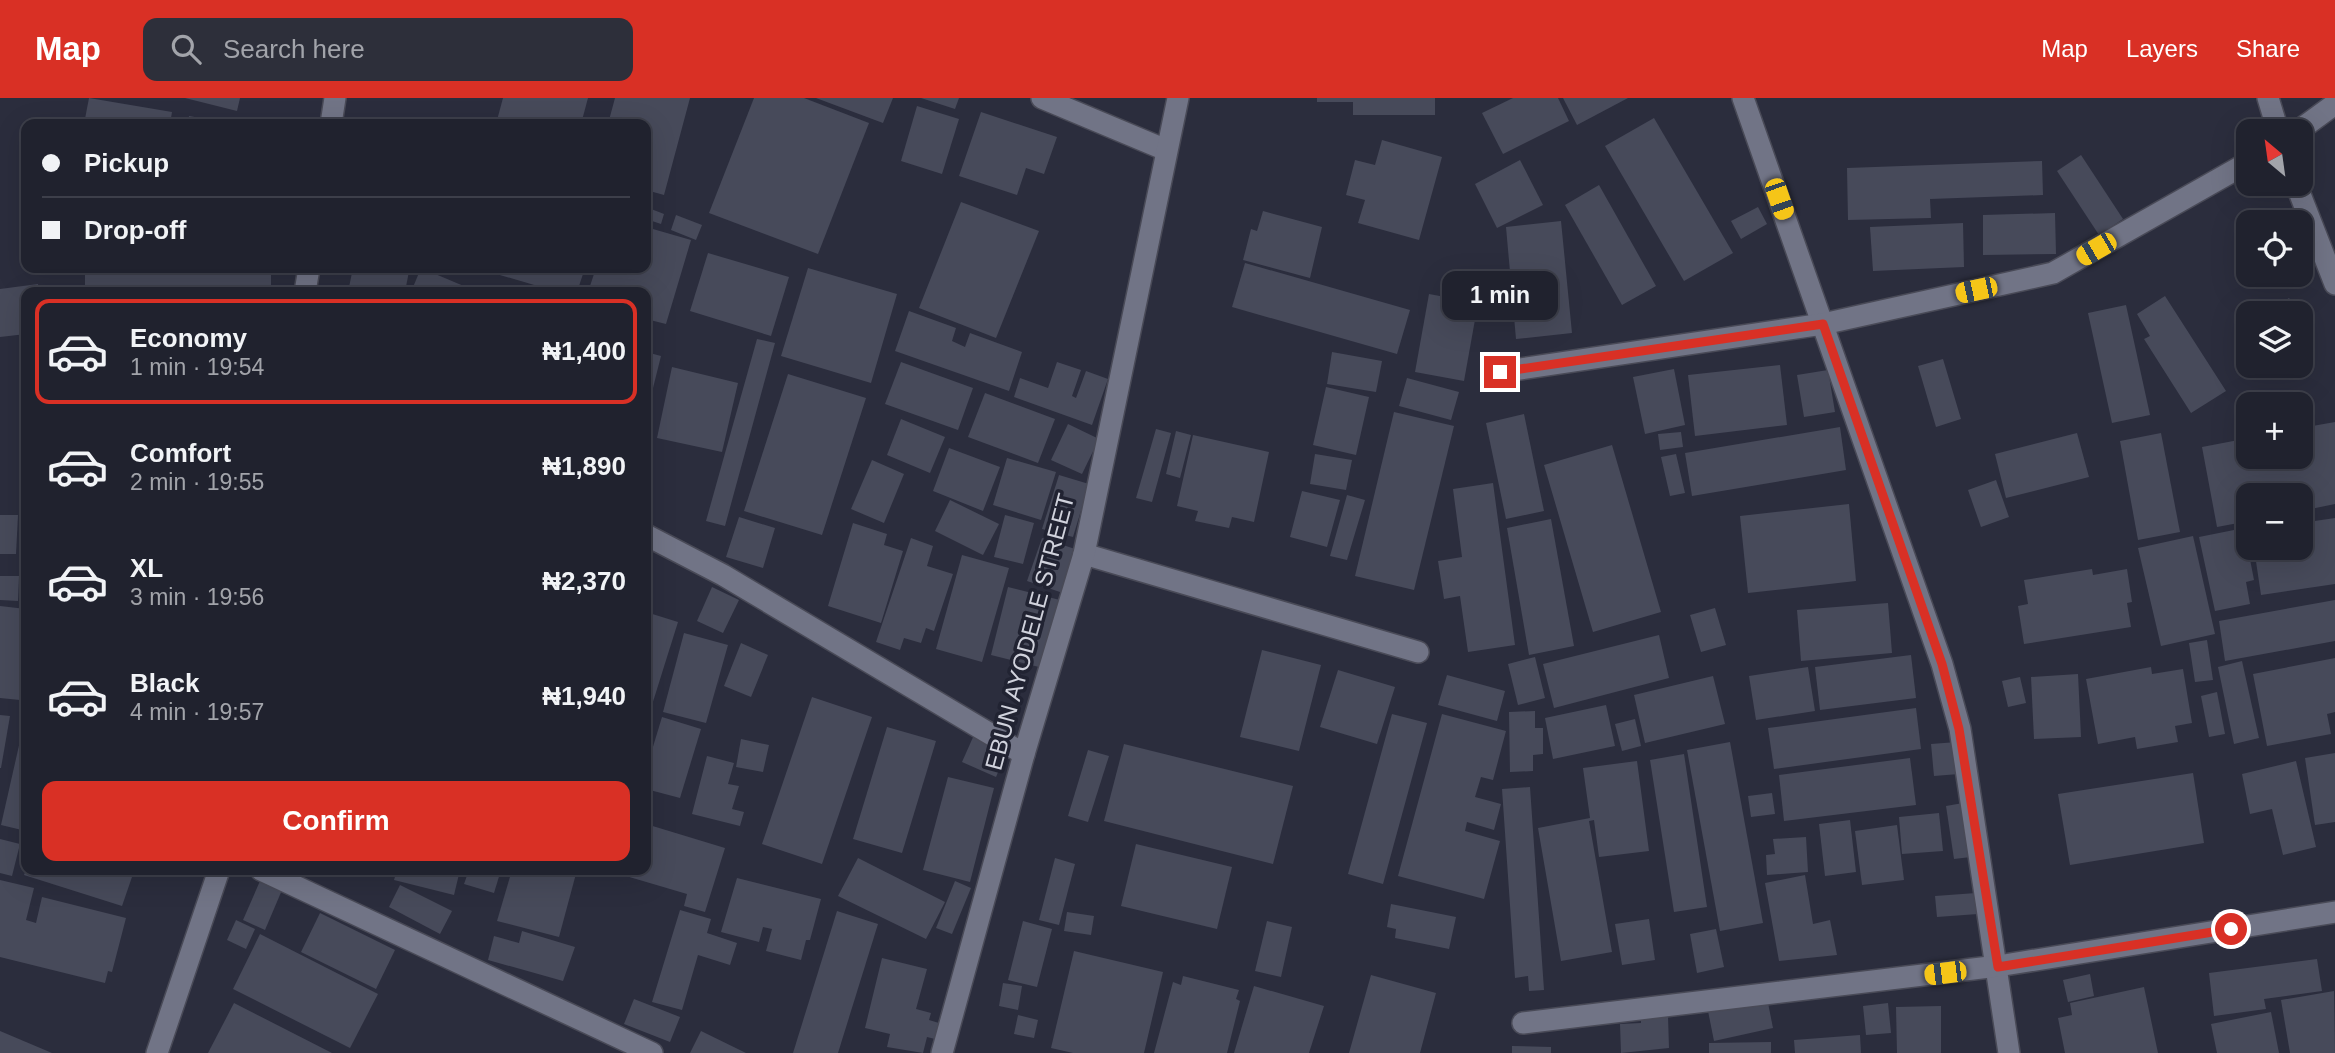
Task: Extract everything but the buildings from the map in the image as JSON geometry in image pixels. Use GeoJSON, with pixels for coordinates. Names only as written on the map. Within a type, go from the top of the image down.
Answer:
{"type":"FeatureCollection","features":[{"type":"Feature","properties":{"kind":"street"},"geometry":{"type":"LineString","coordinates":[[332,119],[335,98]]}},
{"type":"Feature","properties":{"kind":"street"},"geometry":{"type":"LineString","coordinates":[[1042,98],[1166,150]]}},
{"type":"Feature","properties":{"kind":"street","name":"EBUN AYODELE STREET"},"geometry":{"type":"LineString","coordinates":[[942,1053],[1024,754],[1084,554],[1178,98]]}},
{"type":"Feature","properties":{"kind":"street"},"geometry":{"type":"LineString","coordinates":[[1744,98],[1942,664],[1959,729],[1998,967],[2009,1053]]}},
{"type":"Feature","properties":{"kind":"street"},"geometry":{"type":"LineString","coordinates":[[2268,98],[2274,119]]}},
{"type":"Feature","properties":{"kind":"street"},"geometry":{"type":"LineString","coordinates":[[2314,119],[2335,104]]}},
{"type":"Feature","properties":{"kind":"street"},"geometry":{"type":"LineString","coordinates":[[1500,372],[1823,324],[2053,273],[2236,169]]}},
{"type":"Feature","properties":{"kind":"street"},"geometry":{"type":"LineString","coordinates":[[2302,196],[2335,284]]}},
{"type":"Feature","properties":{"kind":"street"},"geometry":{"type":"LineString","coordinates":[[651,538],[723,575],[1024,754]]}},
{"type":"Feature","properties":{"kind":"street"},"geometry":{"type":"LineString","coordinates":[[1084,554],[1418,652]]}},
{"type":"Feature","properties":{"kind":"street"},"geometry":{"type":"LineString","coordinates":[[157,1053],[217,875]]}},
{"type":"Feature","properties":{"kind":"street"},"geometry":{"type":"LineString","coordinates":[[272,875],[652,1053]]}},
{"type":"Feature","properties":{"kind":"street"},"geometry":{"type":"LineString","coordinates":[[1523,1023],[1998,967],[2335,912]]}},
{"type":"Feature","properties":{"kind":"route"},"geometry":{"type":"LineString","coordinates":[[1500,372],[1823,324],[1942,664],[1959,729],[1998,967],[2231,929]]}}]}
